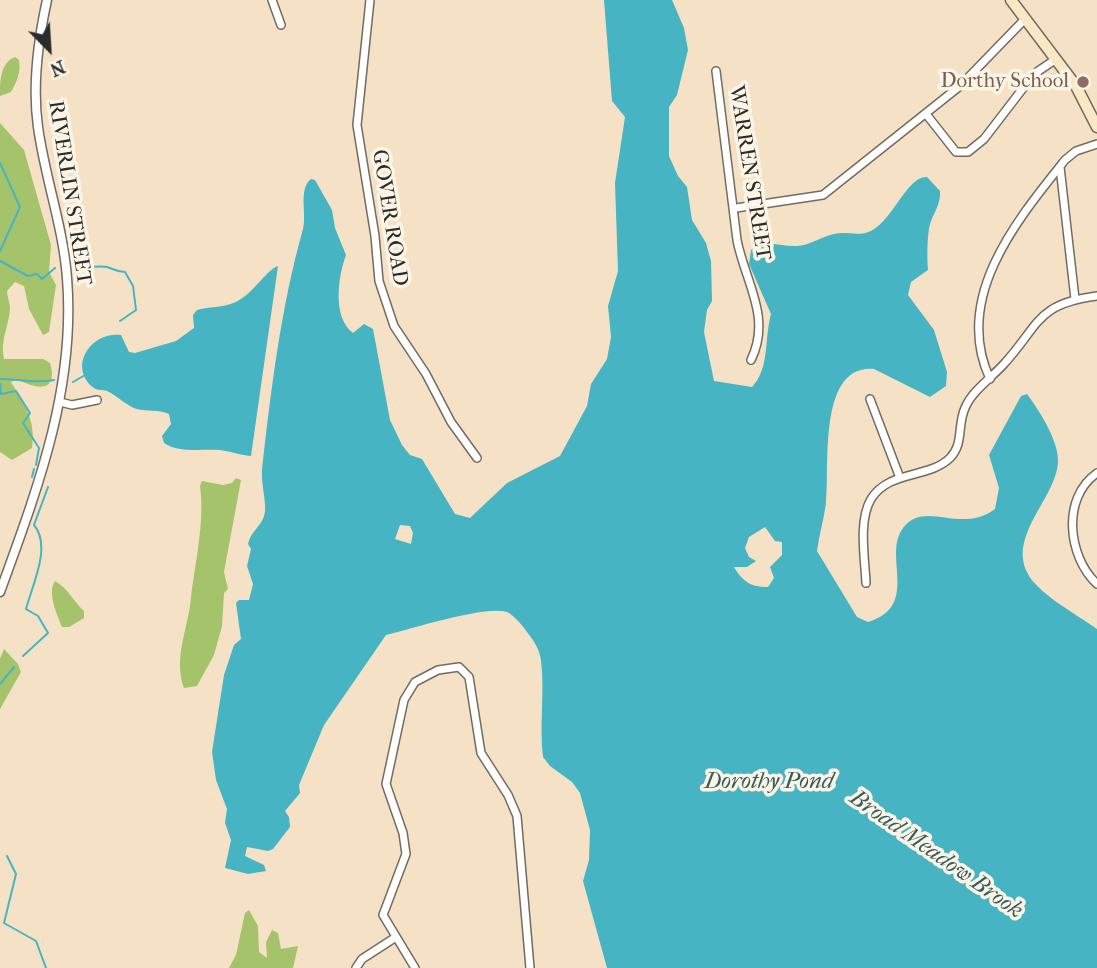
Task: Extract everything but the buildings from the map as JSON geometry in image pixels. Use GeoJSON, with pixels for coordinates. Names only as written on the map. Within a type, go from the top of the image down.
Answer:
{"type":"FeatureCollection","features":[{"type":"Feature","properties":{"kind":"main road"},"geometry":{"type":"LineString","coordinates":[[1011,0],[1076,86],[1097,127]]}},
{"type":"Feature","properties":{"kind":"street","name":"RIVERLIN STREET"},"geometry":{"type":"LineString","coordinates":[[0,592],[52,443],[67,340],[67,278],[57,212],[41,144],[36,102],[39,50],[47,0]]}},
{"type":"Feature","properties":{"kind":"street"},"geometry":{"type":"LineString","coordinates":[[272,0],[281,25]]}},
{"type":"Feature","properties":{"kind":"street","name":"GOVER ROAD"},"geometry":{"type":"LineString","coordinates":[[370,0],[357,125],[375,236],[379,281],[394,326],[426,374],[451,422],[477,458]]}},
{"type":"Feature","properties":{"kind":"street"},"geometry":{"type":"LineString","coordinates":[[736,208],[823,195],[960,86],[1025,19]]}},
{"type":"Feature","properties":{"kind":"street"},"geometry":{"type":"LineString","coordinates":[[926,114],[956,152],[968,152],[984,139],[1034,74],[1056,59]]}},
{"type":"Feature","properties":{"kind":"street","name":"WARREN STREET"},"geometry":{"type":"LineString","coordinates":[[716,71],[742,264],[758,305],[759,335],[751,360]]}},
{"type":"Feature","properties":{"kind":"street"},"geometry":{"type":"LineString","coordinates":[[990,379],[981,354],[982,306],[987,276],[1009,236],[1070,154],[1097,144]]}},
{"type":"Feature","properties":{"kind":"street"},"geometry":{"type":"LineString","coordinates":[[1060,166],[1075,299]]}},
{"type":"Feature","properties":{"kind":"street"},"geometry":{"type":"LineString","coordinates":[[866,583],[867,509],[876,494],[900,478],[950,458],[959,444],[966,405],[1036,320],[1049,310],[1075,299],[1097,296]]}},
{"type":"Feature","properties":{"kind":"street"},"geometry":{"type":"LineString","coordinates":[[870,399],[900,478]]}},
{"type":"Feature","properties":{"kind":"street"},"geometry":{"type":"LineString","coordinates":[[60,402],[72,405],[97,400]]}},
{"type":"Feature","properties":{"kind":"street"},"geometry":{"type":"LineString","coordinates":[[1097,473],[1084,486],[1079,497],[1072,529],[1080,562],[1097,584]]}},
{"type":"Feature","properties":{"kind":"street"},"geometry":{"type":"LineString","coordinates":[[415,968],[383,911],[406,854],[403,833],[386,784],[404,700],[415,682],[438,670],[459,667],[469,677],[481,753],[508,795],[517,816],[530,968]]}},
{"type":"Feature","properties":{"kind":"street"},"geometry":{"type":"LineString","coordinates":[[356,968],[362,960],[396,937]]}},
{"type":"Feature","properties":{"kind":"green space"},"geometry":{"type":"Polygon","coordinates":[[[15,57],[19,60],[17,80],[11,92],[0,96],[4,68],[15,57]]]}},
{"type":"Feature","properties":{"kind":"green space"},"geometry":{"type":"Polygon","coordinates":[[[0,123],[24,150],[51,245],[49,272],[56,285],[49,332],[43,335],[29,309],[24,286],[15,282],[7,291],[10,308],[3,345],[4,359],[43,359],[50,363],[52,373],[51,380],[44,386],[38,387],[17,379],[11,382],[28,413],[33,438],[32,448],[12,460],[0,452],[0,123]]]}},
{"type":"Feature","properties":{"kind":"green space"},"geometry":{"type":"Polygon","coordinates":[[[236,478],[241,480],[224,572],[228,589],[224,593],[222,626],[214,655],[197,686],[184,688],[180,666],[199,542],[200,486],[202,481],[223,485],[232,483],[236,478]]]}},
{"type":"Feature","properties":{"kind":"green space"},"geometry":{"type":"Polygon","coordinates":[[[55,581],[84,611],[84,618],[69,627],[62,627],[55,610],[52,591],[55,581]]]}},
{"type":"Feature","properties":{"kind":"green space"},"geometry":{"type":"Polygon","coordinates":[[[4,649],[18,664],[21,672],[0,709],[0,659],[4,649]]]}},
{"type":"Feature","properties":{"kind":"green space"},"geometry":{"type":"Polygon","coordinates":[[[249,910],[258,926],[259,952],[267,958],[266,942],[272,930],[278,933],[281,949],[298,946],[293,968],[229,968],[236,955],[245,913],[249,910]]]}},
{"type":"Feature","properties":{"kind":"water","name":"Dorothy Pond"},"geometry":{"type":"Polygon","coordinates":[[[604,0],[672,0],[684,28],[688,50],[677,95],[669,107],[669,156],[678,176],[687,187],[692,220],[706,243],[711,261],[712,301],[707,310],[704,332],[714,381],[752,387],[762,371],[771,314],[749,264],[751,250],[768,244],[802,245],[839,233],[866,233],[886,218],[906,191],[920,179],[927,177],[940,191],[929,229],[928,270],[911,282],[908,295],[934,330],[947,372],[946,386],[930,397],[874,369],[856,372],[843,383],[830,421],[826,503],[817,551],[857,617],[868,622],[884,615],[893,605],[897,593],[896,552],[903,528],[922,516],[969,519],[995,509],[999,488],[989,455],[1021,396],[1027,394],[1052,435],[1058,462],[1050,489],[1028,530],[1024,544],[1023,558],[1027,572],[1048,596],[1097,629],[1097,968],[607,968],[583,881],[589,860],[590,830],[580,793],[572,782],[550,766],[543,757],[542,673],[539,653],[519,622],[509,613],[500,611],[468,614],[386,635],[324,725],[299,785],[300,793],[285,811],[290,827],[273,849],[268,851],[247,847],[245,856],[264,865],[266,871],[248,874],[225,868],[231,840],[225,823],[227,809],[216,780],[212,752],[224,675],[234,645],[241,639],[236,603],[239,600],[249,600],[253,584],[247,566],[251,549],[248,544],[265,512],[262,470],[269,409],[283,318],[303,229],[307,183],[311,179],[315,180],[332,210],[335,228],[346,255],[339,285],[339,307],[346,326],[353,333],[364,324],[373,329],[390,420],[402,445],[410,455],[422,459],[455,514],[470,518],[507,483],[560,456],[587,406],[591,384],[607,359],[611,337],[608,306],[618,271],[615,183],[625,117],[612,101],[604,0]],[[400,525],[395,539],[411,544],[413,533],[410,526],[400,525]],[[765,527],[749,537],[745,548],[749,557],[756,561],[747,567],[734,567],[748,583],[768,587],[774,578],[770,567],[782,555],[782,542],[775,541],[765,527]]]}},
{"type":"Feature","properties":{"kind":"water"},"geometry":{"type":"Polygon","coordinates":[[[278,266],[251,456],[170,446],[164,443],[162,436],[171,424],[169,414],[134,408],[109,392],[94,388],[86,380],[83,361],[86,352],[100,339],[121,335],[129,352],[135,353],[176,341],[194,328],[193,315],[197,310],[236,302],[278,266]]]}},
{"type":"Feature","properties":{"kind":"waterway"},"geometry":{"type":"LineString","coordinates":[[0,163],[20,207],[0,251]]}},
{"type":"Feature","properties":{"kind":"waterway"},"geometry":{"type":"LineString","coordinates":[[0,261],[28,276],[37,274],[42,279],[55,268]]}},
{"type":"Feature","properties":{"kind":"waterway"},"geometry":{"type":"LineString","coordinates":[[75,266],[107,267],[125,272],[133,286],[136,310],[120,321]]}},
{"type":"Feature","properties":{"kind":"waterway"},"geometry":{"type":"LineString","coordinates":[[73,382],[87,374]]}},
{"type":"Feature","properties":{"kind":"waterway"},"geometry":{"type":"LineString","coordinates":[[0,379],[54,380]]}},
{"type":"Feature","properties":{"kind":"waterway"},"geometry":{"type":"LineString","coordinates":[[0,384],[1,394],[16,391],[30,413],[23,423],[39,448],[36,465]]}},
{"type":"Feature","properties":{"kind":"waterway"},"geometry":{"type":"LineString","coordinates":[[32,477],[34,469]]}},
{"type":"Feature","properties":{"kind":"waterway"},"geometry":{"type":"LineString","coordinates":[[23,656],[48,633],[38,616],[26,609],[41,555],[39,534],[34,525],[48,487]]}},
{"type":"Feature","properties":{"kind":"waterway"},"geometry":{"type":"LineString","coordinates":[[0,684],[14,667]]}},
{"type":"Feature","properties":{"kind":"waterway"},"geometry":{"type":"LineString","coordinates":[[7,856],[16,874],[4,923],[36,941],[46,968]]}},
{"type":"Feature","properties":{"kind":"place","name":"Dorthy School"},"geometry":{"type":"Point","coordinates":[1083,82]}},
{"type":"Feature","properties":{"kind":"water label","name":"Broad Meadow Brook"},"geometry":{"type":"Point","coordinates":[936,855]}}]}
